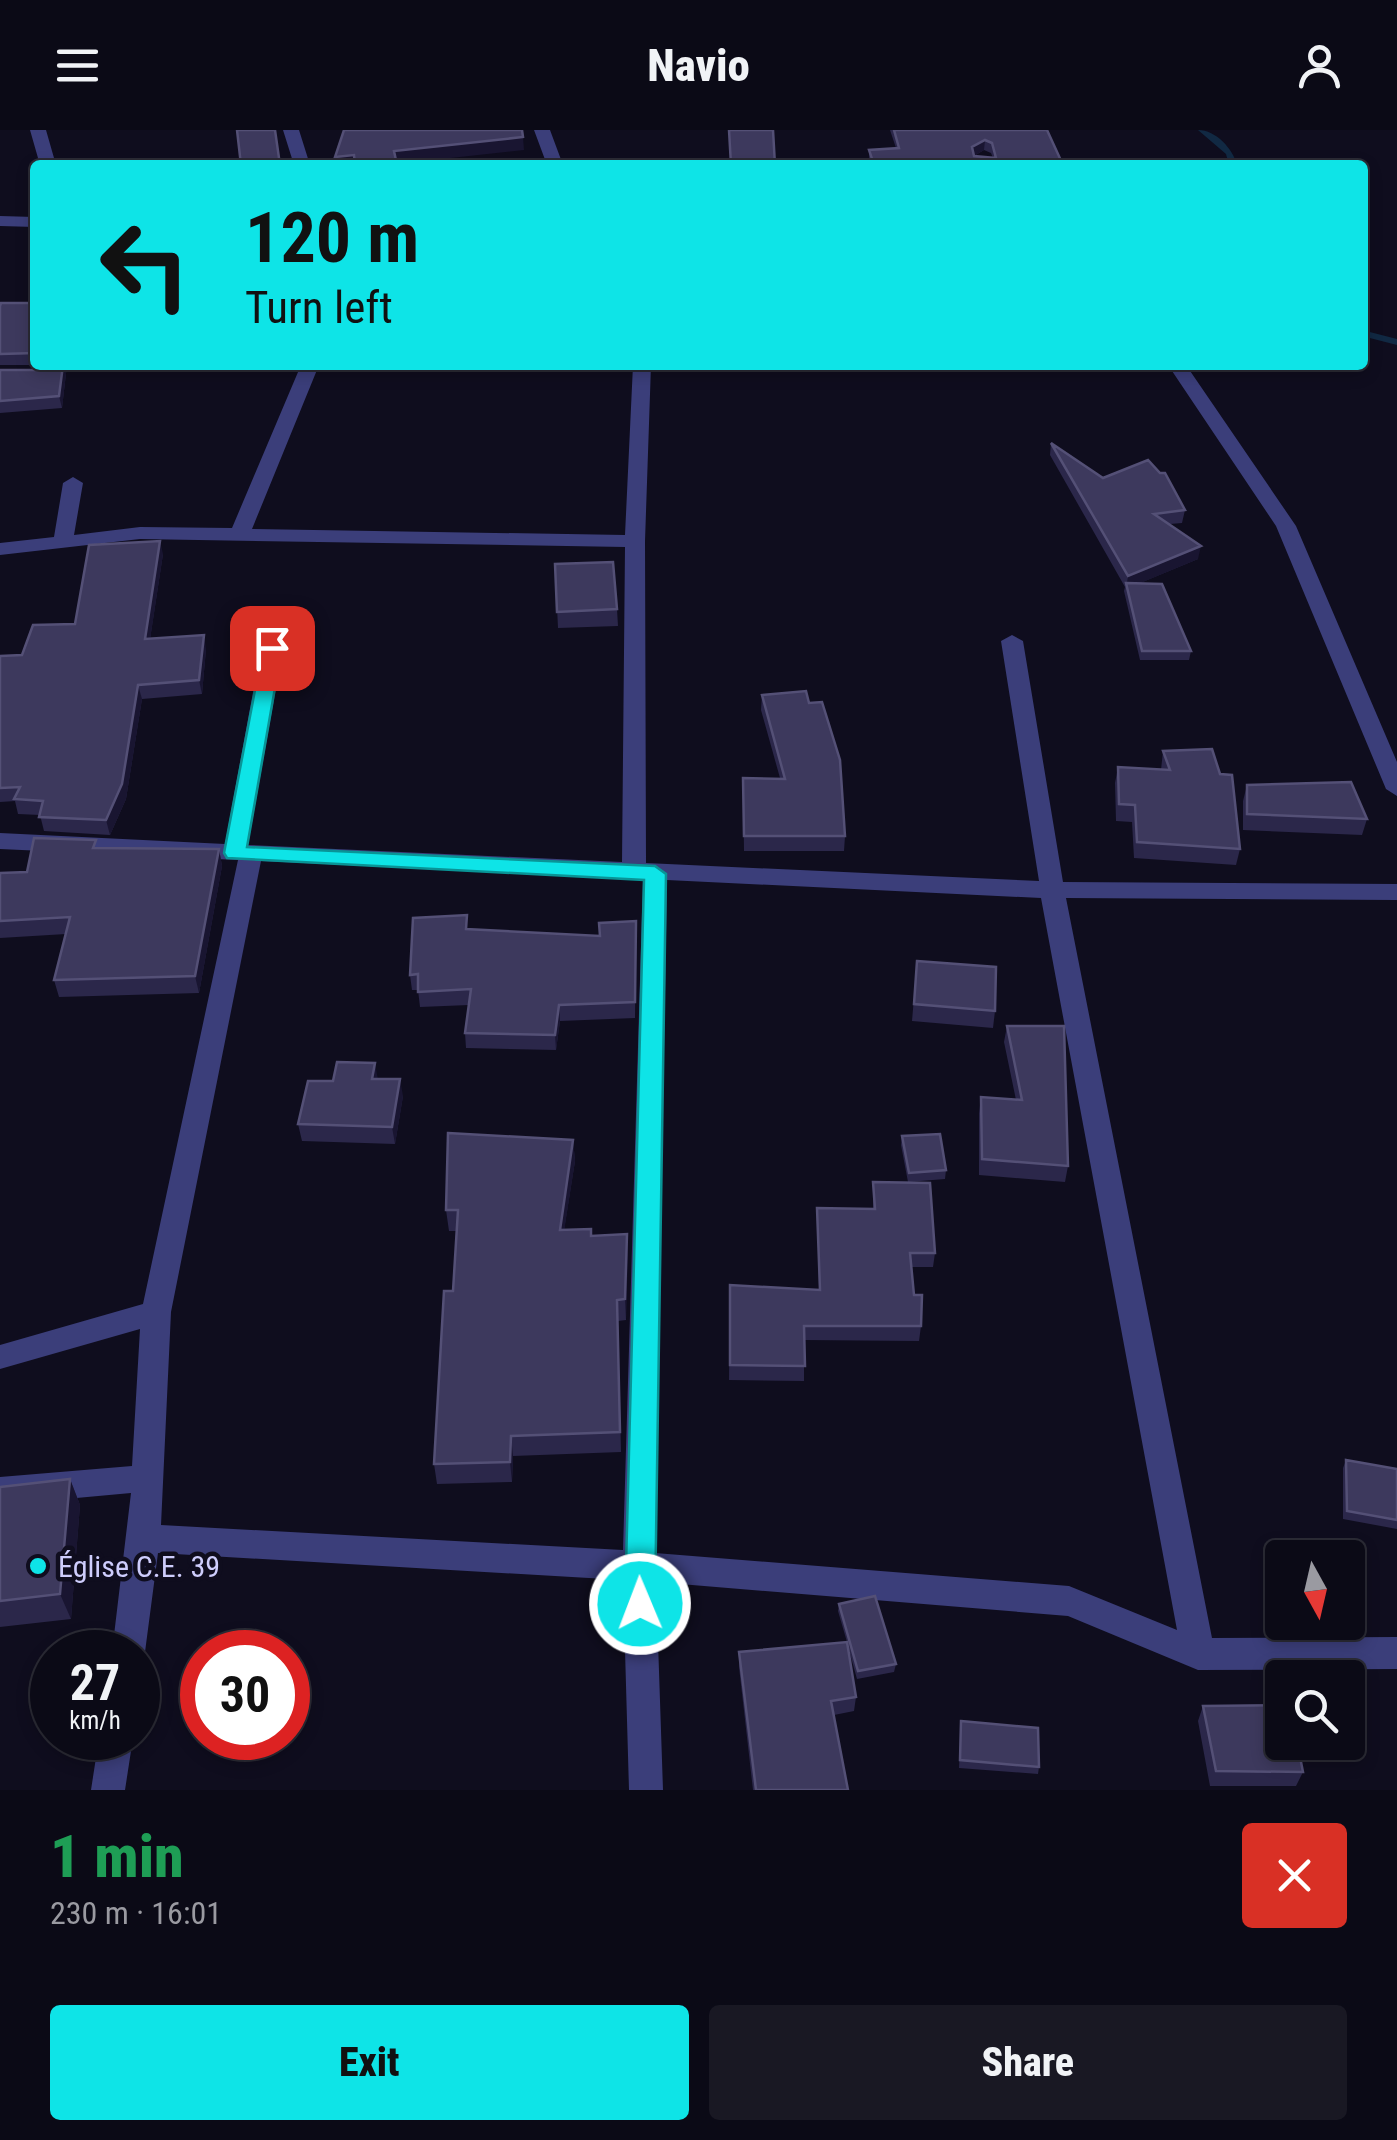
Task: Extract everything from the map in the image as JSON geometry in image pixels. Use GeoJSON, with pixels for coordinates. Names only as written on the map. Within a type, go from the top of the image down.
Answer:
{"type":"FeatureCollection","features":[{"type":"Feature","properties":{"kind":"street"},"geometry":{"type":"LineString","coordinates":[[38,130],[47,160]]}},
{"type":"Feature","properties":{"kind":"street"},"geometry":{"type":"LineString","coordinates":[[291,130],[300,160]]}},
{"type":"Feature","properties":{"kind":"street"},"geometry":{"type":"LineString","coordinates":[[542,130],[553,160]]}},
{"type":"Feature","properties":{"kind":"street"},"geometry":{"type":"LineString","coordinates":[[0,222],[30,222]]}},
{"type":"Feature","properties":{"kind":"street"},"geometry":{"type":"LineString","coordinates":[[239,535],[308,370]]}},
{"type":"Feature","properties":{"kind":"street"},"geometry":{"type":"LineString","coordinates":[[642,370],[635,542],[644,873],[639,1566],[646,1790]]}},
{"type":"Feature","properties":{"kind":"street"},"geometry":{"type":"LineString","coordinates":[[1179,370],[1286,526],[1397,789]]}},
{"type":"Feature","properties":{"kind":"street"},"geometry":{"type":"LineString","coordinates":[[63,542],[73,484]]}},
{"type":"Feature","properties":{"kind":"street"},"geometry":{"type":"LineString","coordinates":[[0,575],[4,548],[140,534],[635,542]]}},
{"type":"Feature","properties":{"kind":"street"},"geometry":{"type":"LineString","coordinates":[[1012,641],[1052,890],[1198,1654]]}},
{"type":"Feature","properties":{"kind":"street"},"geometry":{"type":"LineString","coordinates":[[131,1630],[144,1538],[156,1312],[243,854],[272,648]]}},
{"type":"Feature","properties":{"kind":"street"},"geometry":{"type":"LineString","coordinates":[[0,840],[1052,890],[1397,892]]}},
{"type":"Feature","properties":{"kind":"street"},"geometry":{"type":"LineString","coordinates":[[0,1357],[156,1312]]}},
{"type":"Feature","properties":{"kind":"street"},"geometry":{"type":"LineString","coordinates":[[0,1491],[147,1478]]}},
{"type":"Feature","properties":{"kind":"street"},"geometry":{"type":"LineString","coordinates":[[144,1538],[639,1566],[1069,1600],[1198,1654],[1397,1653]]}},
{"type":"Feature","properties":{"kind":"street"},"geometry":{"type":"LineString","coordinates":[[108,1790],[113,1760]]}},
{"type":"Feature","properties":{"kind":"building"},"geometry":{"type":"Polygon","coordinates":[[[237,130],[275,130],[279,160],[240,160],[237,130]]]}},
{"type":"Feature","properties":{"kind":"building"},"geometry":{"type":"Polygon","coordinates":[[[344,130],[522,130],[523,137],[394,151],[396,160],[335,157],[344,130]]]}},
{"type":"Feature","properties":{"kind":"building"},"geometry":{"type":"Polygon","coordinates":[[[729,130],[773,130],[775,160],[731,160],[729,130]]]}},
{"type":"Feature","properties":{"kind":"building"},"geometry":{"type":"Polygon","coordinates":[[[894,130],[1047,130],[1061,160],[872,160],[869,150],[899,148],[894,130]],[[985,140],[972,147],[974,156],[996,158],[992,143],[985,140]]]}},
{"type":"Feature","properties":{"kind":"building"},"geometry":{"type":"Polygon","coordinates":[[[30,303],[30,353],[0,354],[0,306],[30,303]]]}},
{"type":"Feature","properties":{"kind":"building"},"geometry":{"type":"Polygon","coordinates":[[[0,370],[62,370],[59,396],[0,401],[0,370]]]}},
{"type":"Feature","properties":{"kind":"building"},"geometry":{"type":"Polygon","coordinates":[[[1051,443],[1103,478],[1148,460],[1160,473],[1165,473],[1185,510],[1154,514],[1201,546],[1128,576],[1051,443]]]}},
{"type":"Feature","properties":{"kind":"building"},"geometry":{"type":"Polygon","coordinates":[[[160,541],[145,639],[204,635],[199,680],[138,685],[122,784],[106,820],[39,817],[43,801],[14,799],[20,787],[0,788],[0,656],[22,655],[33,625],[75,624],[89,545],[160,541]]]}},
{"type":"Feature","properties":{"kind":"building"},"geometry":{"type":"Polygon","coordinates":[[[613,562],[617,609],[557,612],[555,564],[613,562]]]}},
{"type":"Feature","properties":{"kind":"building"},"geometry":{"type":"Polygon","coordinates":[[[1126,583],[1162,584],[1191,651],[1142,651],[1126,583]]]}},
{"type":"Feature","properties":{"kind":"building"},"geometry":{"type":"Polygon","coordinates":[[[806,691],[809,703],[822,702],[840,760],[845,836],[744,836],[743,778],[785,779],[762,695],[806,691]]]}},
{"type":"Feature","properties":{"kind":"building"},"geometry":{"type":"Polygon","coordinates":[[[1212,749],[1220,774],[1232,775],[1240,849],[1137,842],[1135,805],[1119,804],[1118,767],[1170,770],[1163,751],[1212,749]]]}},
{"type":"Feature","properties":{"kind":"building"},"geometry":{"type":"Polygon","coordinates":[[[1351,782],[1367,819],[1247,814],[1247,785],[1351,782]]]}},
{"type":"Feature","properties":{"kind":"building"},"geometry":{"type":"Polygon","coordinates":[[[34,838],[96,840],[93,848],[219,849],[195,976],[54,980],[70,917],[0,921],[0,873],[27,872],[34,838]]]}},
{"type":"Feature","properties":{"kind":"building"},"geometry":{"type":"Polygon","coordinates":[[[467,915],[466,929],[600,936],[599,923],[636,921],[635,1002],[559,1005],[555,1035],[465,1033],[471,989],[418,992],[418,974],[410,975],[413,918],[467,915]]]}},
{"type":"Feature","properties":{"kind":"building"},"geometry":{"type":"Polygon","coordinates":[[[917,961],[996,967],[995,1011],[914,1004],[917,961]]]}},
{"type":"Feature","properties":{"kind":"building"},"geometry":{"type":"Polygon","coordinates":[[[1007,1026],[1064,1026],[1068,1166],[982,1159],[981,1097],[1022,1100],[1007,1026]]]}},
{"type":"Feature","properties":{"kind":"building"},"geometry":{"type":"Polygon","coordinates":[[[337,1062],[375,1063],[372,1079],[400,1079],[392,1127],[298,1124],[308,1081],[333,1081],[337,1062]]]}},
{"type":"Feature","properties":{"kind":"building"},"geometry":{"type":"Polygon","coordinates":[[[448,1133],[573,1140],[560,1230],[591,1229],[591,1236],[627,1234],[625,1299],[617,1300],[620,1432],[511,1436],[510,1462],[434,1464],[444,1291],[453,1291],[458,1210],[446,1210],[448,1133]]]}},
{"type":"Feature","properties":{"kind":"building"},"geometry":{"type":"Polygon","coordinates":[[[940,1134],[946,1170],[909,1173],[902,1136],[940,1134]]]}},
{"type":"Feature","properties":{"kind":"building"},"geometry":{"type":"Polygon","coordinates":[[[873,1182],[930,1183],[935,1253],[910,1253],[914,1295],[922,1295],[921,1326],[804,1326],[805,1366],[730,1365],[730,1285],[820,1290],[817,1208],[875,1209],[873,1182]]]}},
{"type":"Feature","properties":{"kind":"building"},"geometry":{"type":"Polygon","coordinates":[[[1346,1460],[1397,1469],[1397,1520],[1347,1511],[1346,1460]]]}},
{"type":"Feature","properties":{"kind":"building","name":"Église C.E. 39"},"geometry":{"type":"Polygon","coordinates":[[[70,1479],[60,1594],[0,1601],[0,1487],[70,1479]]]}},
{"type":"Feature","properties":{"kind":"building"},"geometry":{"type":"Polygon","coordinates":[[[875,1596],[896,1664],[858,1671],[839,1604],[875,1596]]]}},
{"type":"Feature","properties":{"kind":"building"},"geometry":{"type":"Polygon","coordinates":[[[847,1642],[856,1697],[831,1701],[848,1790],[756,1790],[739,1652],[847,1642]]]}},
{"type":"Feature","properties":{"kind":"building"},"geometry":{"type":"Polygon","coordinates":[[[1265,1705],[1265,1760],[1301,1760],[1303,1772],[1216,1771],[1203,1706],[1265,1705]]]}},
{"type":"Feature","properties":{"kind":"building"},"geometry":{"type":"Polygon","coordinates":[[[961,1721],[1038,1728],[1039,1767],[960,1760],[961,1721]]]}},
{"type":"Feature","properties":{"kind":"waterway"},"geometry":{"type":"LineString","coordinates":[[1202,130],[1230,153],[1232,160]]}},
{"type":"Feature","properties":{"kind":"waterway"},"geometry":{"type":"LineString","coordinates":[[1368,335],[1397,342]]}},
{"type":"Feature","properties":{"kind":"place","name":"Église C.E. 39"},"geometry":{"type":"Point","coordinates":[38,1566]}},
{"type":"Feature","properties":{"kind":"route"},"geometry":{"type":"LineString","coordinates":[[272,648],[235,853],[655,874],[640,1604]]}}]}
